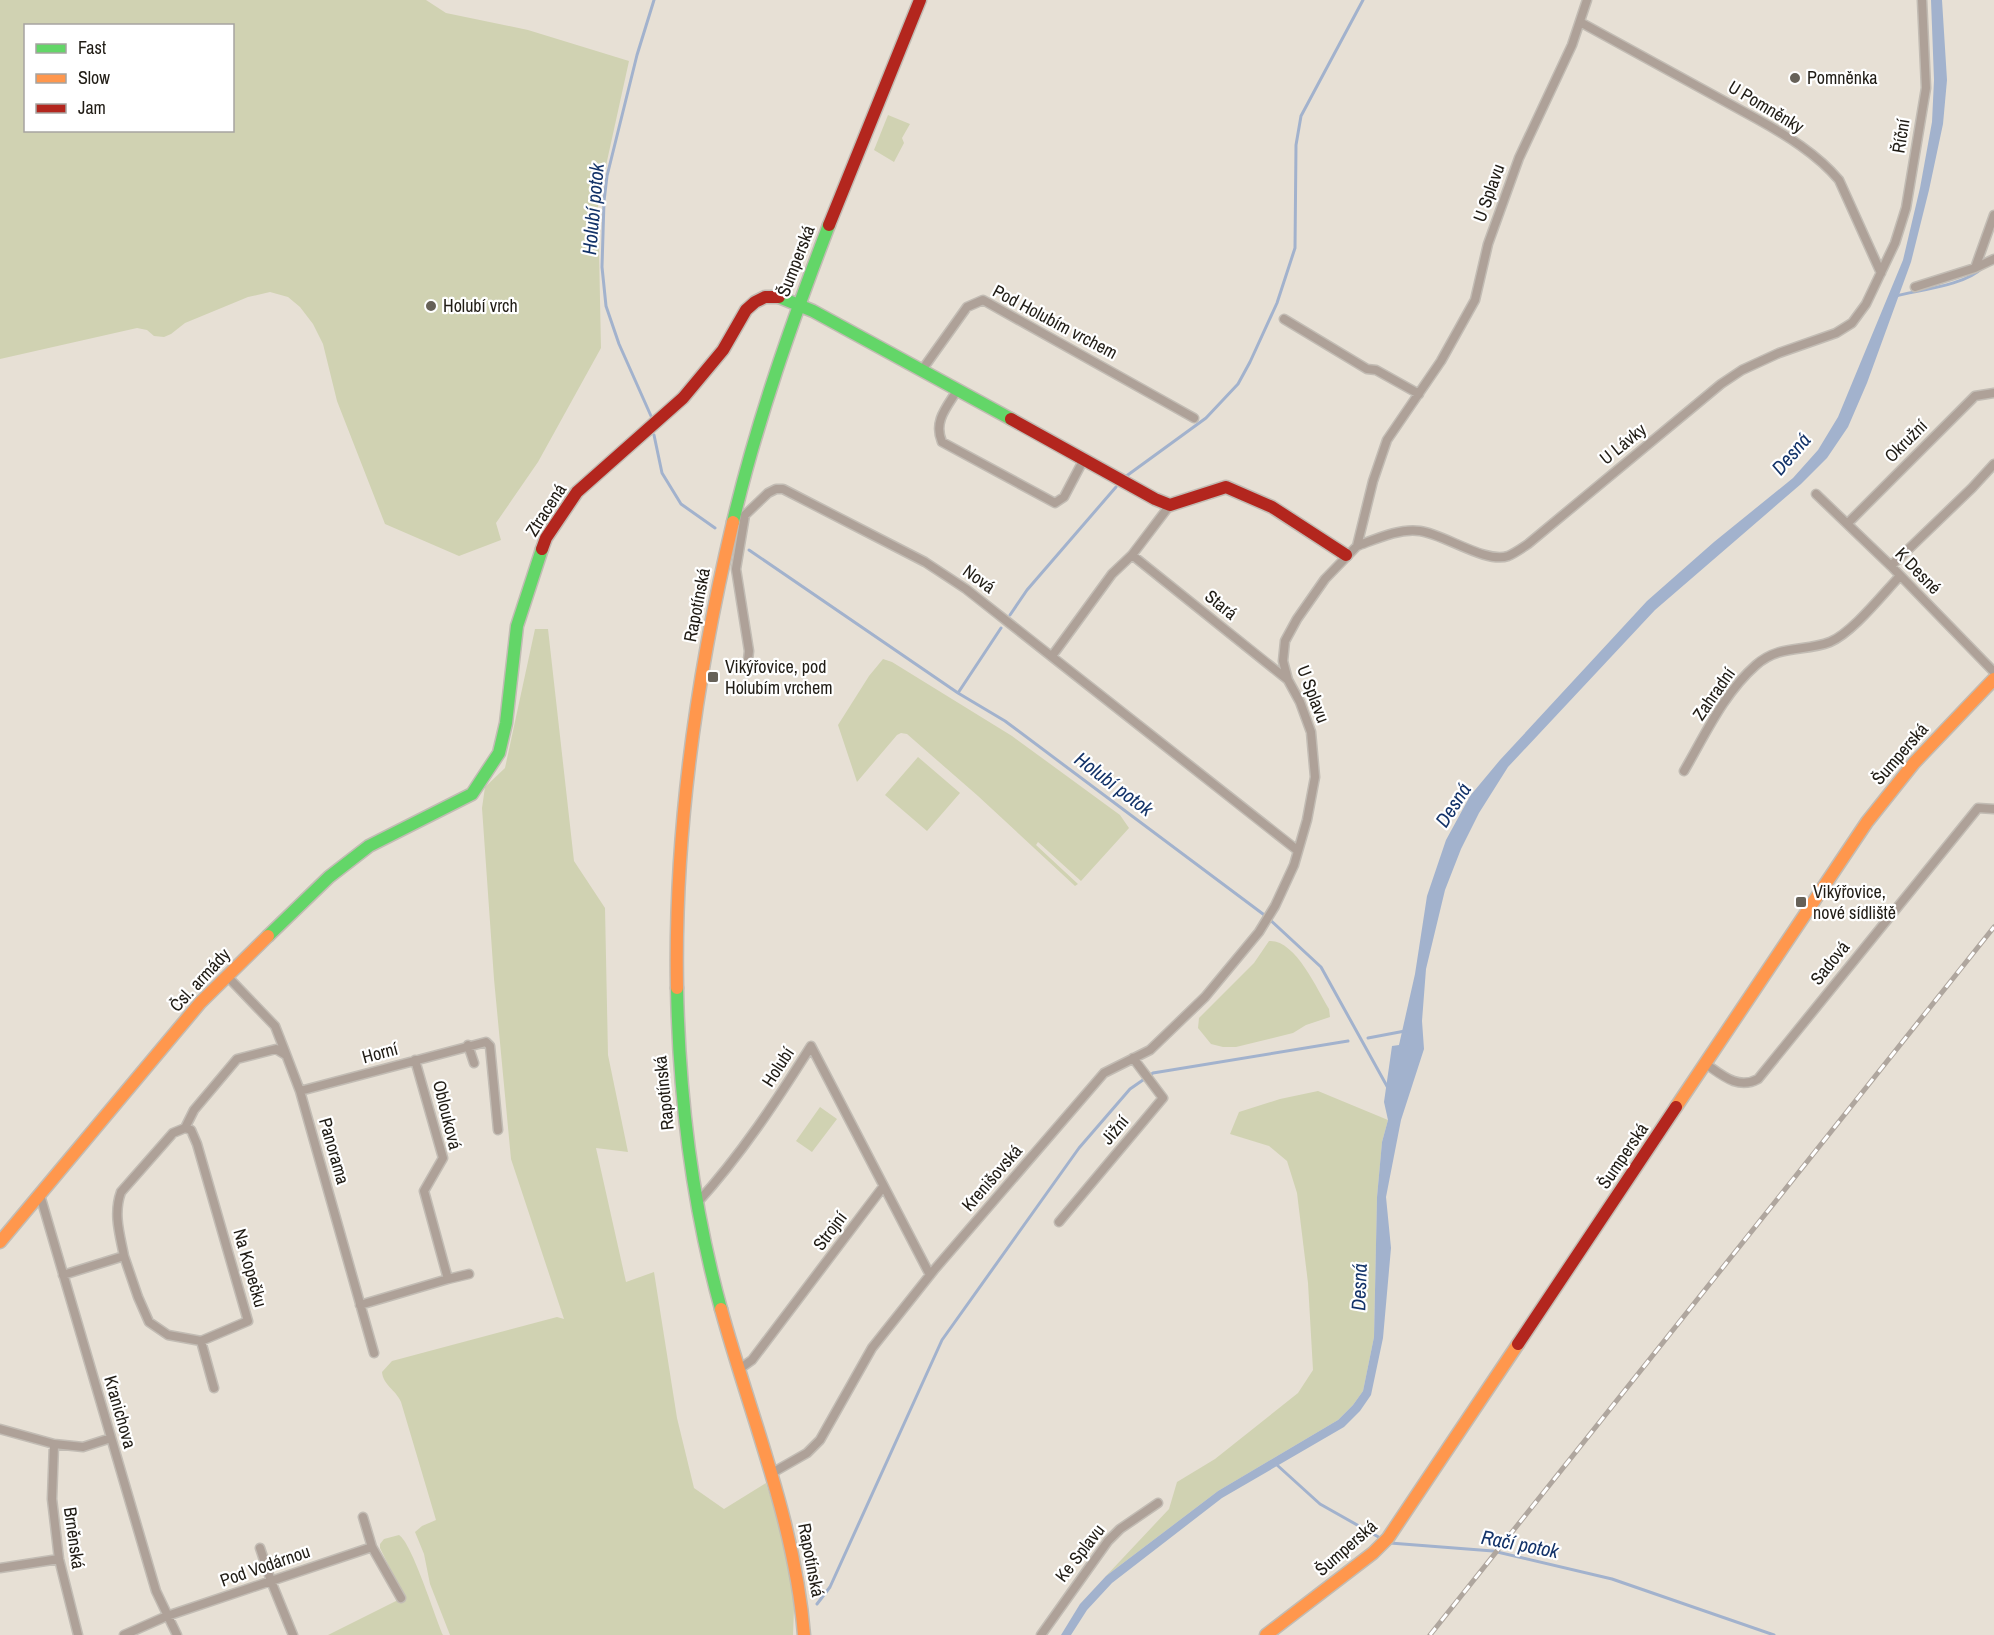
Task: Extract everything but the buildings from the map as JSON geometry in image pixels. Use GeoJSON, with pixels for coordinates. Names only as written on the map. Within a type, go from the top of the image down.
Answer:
{"type":"FeatureCollection","features":[{"type":"Feature","properties":{"kind":"street","name":"U Splavu"},"geometry":{"type":"LineString","coordinates":[[1263,927],[1294,865],[1307,820],[1315,777],[1311,732],[1300,702],[1288,680],[1283,661],[1285,641],[1297,619],[1325,579],[1357,546],[1373,481],[1388,440],[1441,361],[1475,300],[1488,244],[1519,158],[1572,45],[1587,0]]}},
{"type":"Feature","properties":{"kind":"street","name":"Říční"},"geometry":{"type":"LineString","coordinates":[[1881,273],[1895,243],[1906,208],[1926,88],[1922,0]]}},
{"type":"Feature","properties":{"kind":"street","name":"Šumperská"},"geometry":{"type":"LineString","coordinates":[[729,537],[759,425],[799,304],[919,3]]}},
{"type":"Feature","properties":{"kind":"street","name":"U Pomněnky"},"geometry":{"type":"LineString","coordinates":[[1580,22],[1757,118],[1829,168],[1839,180],[1881,273]]}},
{"type":"Feature","properties":{"kind":"street"},"geometry":{"type":"LineString","coordinates":[[1915,287],[1983,265],[1994,215]]}},
{"type":"Feature","properties":{"kind":"street","name":"U Lávky"},"geometry":{"type":"LineString","coordinates":[[1357,546],[1390,534],[1411,530],[1422,531],[1491,556],[1506,557],[1528,544],[1721,384],[1761,361],[1836,333],[1852,323],[1866,304],[1881,273]]}},
{"type":"Feature","properties":{"kind":"street","name":"Ztracená"},"geometry":{"type":"LineString","coordinates":[[472,794],[499,753],[506,723],[518,626],[546,538],[577,492],[683,398],[709,368],[749,307],[771,296],[783,297],[799,304]]}},
{"type":"Feature","properties":{"kind":"street","name":"Pod Holubím vrchem"},"geometry":{"type":"LineString","coordinates":[[922,370],[967,307],[983,300],[1194,418]]}},
{"type":"Feature","properties":{"kind":"street"},"geometry":{"type":"LineString","coordinates":[[799,304],[958,389],[1155,499],[1170,504],[1226,488],[1272,507],[1346,555]]}},
{"type":"Feature","properties":{"kind":"street"},"geometry":{"type":"LineString","coordinates":[[1284,319],[1367,369],[1376,370],[1419,393]]}},
{"type":"Feature","properties":{"kind":"street"},"geometry":{"type":"LineString","coordinates":[[958,389],[939,422],[942,442],[1055,503],[1064,497],[1083,459]]}},
{"type":"Feature","properties":{"kind":"street","name":"Okružní"},"geometry":{"type":"LineString","coordinates":[[1848,524],[1975,396],[1994,393]]}},
{"type":"Feature","properties":{"kind":"street"},"geometry":{"type":"LineString","coordinates":[[1891,566],[1972,489],[1994,464]]}},
{"type":"Feature","properties":{"kind":"street","name":"Nová"},"geometry":{"type":"LineString","coordinates":[[747,669],[748,651],[736,563],[745,515],[776,489],[790,492],[925,562],[966,589],[1298,850]]}},
{"type":"Feature","properties":{"kind":"street","name":"K Desné"},"geometry":{"type":"LineString","coordinates":[[1816,494],[1891,566],[1994,672]]}},
{"type":"Feature","properties":{"kind":"street"},"geometry":{"type":"LineString","coordinates":[[1052,656],[1112,574],[1132,555],[1170,504]]}},
{"type":"Feature","properties":{"kind":"street","name":"Rapotínská"},"geometry":{"type":"LineString","coordinates":[[729,537],[694,724],[678,910],[676,999],[678,1056],[685,1130],[697,1203],[716,1292],[738,1370],[772,1473],[794,1555],[801,1594],[804,1635]]}},
{"type":"Feature","properties":{"kind":"street","name":"Stará"},"geometry":{"type":"LineString","coordinates":[[1132,555],[1288,680]]}},
{"type":"Feature","properties":{"kind":"street","name":"Zahradní"},"geometry":{"type":"LineString","coordinates":[[1683,771],[1733,690],[1757,663],[1783,650],[1829,642],[1844,634],[1900,576]]}},
{"type":"Feature","properties":{"kind":"street","name":"Šumperská"},"geometry":{"type":"LineString","coordinates":[[1266,1635],[1373,1553],[1385,1541],[1867,822],[1914,763],[1994,680]]}},
{"type":"Feature","properties":{"kind":"street","name":"Čsl. armády"},"geometry":{"type":"LineString","coordinates":[[0,1242],[200,1003],[330,877],[369,846],[472,794]]}},
{"type":"Feature","properties":{"kind":"street","name":"Sadová"},"geometry":{"type":"LineString","coordinates":[[1706,1064],[1734,1082],[1748,1083],[1758,1078],[1978,808],[1994,809]]}},
{"type":"Feature","properties":{"kind":"street","name":"Krenišovská"},"geometry":{"type":"LineString","coordinates":[[772,1473],[807,1453],[820,1440],[872,1348],[930,1275],[1104,1073],[1149,1050],[1205,997],[1263,927]]}},
{"type":"Feature","properties":{"kind":"street","name":"Panorama"},"geometry":{"type":"LineString","coordinates":[[227,976],[275,1026],[300,1091],[374,1353]]}},
{"type":"Feature","properties":{"kind":"street"},"geometry":{"type":"LineString","coordinates":[[474,1063],[468,1045],[486,1042],[490,1046],[498,1130]]}},
{"type":"Feature","properties":{"kind":"street","name":"Horní"},"geometry":{"type":"LineString","coordinates":[[300,1091],[468,1045]]}},
{"type":"Feature","properties":{"kind":"street","name":"Holubí"},"geometry":{"type":"LineString","coordinates":[[697,1203],[721,1177],[783,1091],[811,1046],[884,1187]]}},
{"type":"Feature","properties":{"kind":"street"},"geometry":{"type":"LineString","coordinates":[[214,1388],[201,1341],[168,1335],[149,1322],[124,1256],[117,1220],[118,1200],[121,1192],[173,1133],[185,1128],[194,1110],[237,1059],[276,1049],[286,1055]]}},
{"type":"Feature","properties":{"kind":"street","name":"Jižní"},"geometry":{"type":"LineString","coordinates":[[1059,1222],[1163,1098],[1133,1058]]}},
{"type":"Feature","properties":{"kind":"street","name":"Oblouková"},"geometry":{"type":"LineString","coordinates":[[415,1060],[443,1158],[424,1191],[448,1279]]}},
{"type":"Feature","properties":{"kind":"street","name":"Na Kopečku"},"geometry":{"type":"LineString","coordinates":[[185,1128],[191,1130],[197,1144],[248,1321],[201,1341]]}},
{"type":"Feature","properties":{"kind":"street"},"geometry":{"type":"LineString","coordinates":[[884,1187],[930,1275]]}},
{"type":"Feature","properties":{"kind":"street","name":"Strojní"},"geometry":{"type":"LineString","coordinates":[[738,1370],[752,1360],[884,1187]]}},
{"type":"Feature","properties":{"kind":"street","name":"Kranichova"},"geometry":{"type":"LineString","coordinates":[[40,1195],[156,1591],[177,1635]]}},
{"type":"Feature","properties":{"kind":"street"},"geometry":{"type":"LineString","coordinates":[[63,1275],[124,1256]]}},
{"type":"Feature","properties":{"kind":"street"},"geometry":{"type":"LineString","coordinates":[[360,1305],[469,1274]]}},
{"type":"Feature","properties":{"kind":"street"},"geometry":{"type":"LineString","coordinates":[[0,1429],[54,1444],[83,1447],[111,1438]]}},
{"type":"Feature","properties":{"kind":"street","name":"Brněnská"},"geometry":{"type":"LineString","coordinates":[[54,1444],[52,1499],[59,1559],[78,1635]]}},
{"type":"Feature","properties":{"kind":"street","name":"Ke Splavu"},"geometry":{"type":"LineString","coordinates":[[1041,1635],[1108,1541],[1120,1529],[1158,1503]]}},
{"type":"Feature","properties":{"kind":"street"},"geometry":{"type":"LineString","coordinates":[[363,1517],[372,1547],[401,1598]]}},
{"type":"Feature","properties":{"kind":"street","name":"Pod Vodárnou"},"geometry":{"type":"LineString","coordinates":[[124,1635],[167,1616],[372,1547]]}},
{"type":"Feature","properties":{"kind":"street"},"geometry":{"type":"LineString","coordinates":[[260,1548],[293,1635]]}},
{"type":"Feature","properties":{"kind":"street"},"geometry":{"type":"LineString","coordinates":[[0,1568],[59,1559]]}},
{"type":"Feature","properties":{"kind":"green space"},"geometry":{"type":"Polygon","coordinates":[[[0,0],[426,0],[446,13],[528,30],[629,61],[598,202],[601,348],[538,462],[496,523],[501,540],[459,556],[385,524],[337,401],[323,344],[313,324],[300,307],[288,297],[270,292],[248,297],[185,323],[164,337],[154,336],[147,330],[137,328],[0,359],[0,0]]]}},
{"type":"Feature","properties":{"kind":"green space"},"geometry":{"type":"Polygon","coordinates":[[[888,115],[910,124],[902,138],[904,143],[894,162],[874,150],[888,115]]]}},
{"type":"Feature","properties":{"kind":"green space"},"geometry":{"type":"Polygon","coordinates":[[[535,629],[548,629],[574,861],[605,908],[608,1055],[628,1152],[596,1148],[626,1282],[654,1272],[677,1418],[694,1488],[724,1509],[766,1483],[783,1535],[795,1584],[793,1635],[450,1635],[430,1584],[424,1554],[415,1532],[436,1520],[401,1402],[383,1377],[382,1372],[392,1361],[557,1317],[564,1319],[511,1159],[494,979],[482,808],[485,787],[505,768],[535,629]]]}},
{"type":"Feature","properties":{"kind":"green space"},"geometry":{"type":"Polygon","coordinates":[[[883,659],[892,662],[1012,736],[1120,815],[1129,828],[1081,881],[1038,842],[1036,845],[1078,884],[1075,886],[907,734],[897,735],[857,782],[838,725],[869,676],[883,659]]]}},
{"type":"Feature","properties":{"kind":"green space"},"geometry":{"type":"Polygon","coordinates":[[[918,757],[960,793],[927,831],[885,795],[918,757]]]}},
{"type":"Feature","properties":{"kind":"green space"},"geometry":{"type":"Polygon","coordinates":[[[1269,941],[1288,948],[1296,956],[1312,978],[1329,1009],[1330,1017],[1306,1025],[1293,1033],[1236,1047],[1211,1044],[1198,1028],[1199,1018],[1254,963],[1269,941]]]}},
{"type":"Feature","properties":{"kind":"green space"},"geometry":{"type":"Polygon","coordinates":[[[1318,1091],[1388,1120],[1382,1142],[1377,1197],[1374,1337],[1363,1391],[1338,1420],[1218,1491],[1106,1576],[1169,1509],[1177,1482],[1215,1459],[1298,1393],[1313,1370],[1308,1283],[1297,1193],[1287,1161],[1269,1146],[1230,1134],[1239,1112],[1280,1099],[1318,1091]]]}},
{"type":"Feature","properties":{"kind":"green space"},"geometry":{"type":"Polygon","coordinates":[[[820,1107],[837,1119],[812,1152],[796,1141],[820,1107]]]}},
{"type":"Feature","properties":{"kind":"green space"},"geometry":{"type":"Polygon","coordinates":[[[399,1535],[417,1565],[443,1635],[328,1635],[404,1597],[380,1548],[384,1539],[399,1535]]]}},
{"type":"Feature","properties":{"kind":"water"},"geometry":{"type":"Polygon","coordinates":[[[1931,0],[1942,0],[1947,80],[1943,124],[1911,262],[1867,383],[1848,427],[1827,458],[1801,484],[1655,610],[1508,767],[1479,813],[1461,849],[1445,890],[1426,969],[1422,1021],[1424,1049],[1401,1120],[1386,1197],[1391,1248],[1383,1338],[1371,1395],[1360,1411],[1344,1427],[1222,1498],[1112,1583],[1087,1610],[1071,1635],[1061,1635],[1080,1604],[1106,1576],[1218,1491],[1338,1420],[1363,1391],[1374,1337],[1377,1197],[1382,1142],[1388,1120],[1384,1102],[1392,1046],[1399,1045],[1415,974],[1427,896],[1446,840],[1470,796],[1500,760],[1647,601],[1714,542],[1793,478],[1818,450],[1838,417],[1903,260],[1920,188],[1932,122],[1934,80],[1931,0]]]}},
{"type":"Feature","properties":{"kind":"waterway","name":"Holubí potok"},"geometry":{"type":"LineString","coordinates":[[651,416],[619,344],[606,306],[602,267],[607,176],[637,55],[654,0]]}},
{"type":"Feature","properties":{"kind":"waterway"},"geometry":{"type":"LineString","coordinates":[[1125,477],[1206,418],[1238,384],[1250,362],[1277,303],[1295,248],[1296,145],[1301,116],[1363,0]]}},
{"type":"Feature","properties":{"kind":"waterway"},"geometry":{"type":"LineString","coordinates":[[1896,296],[1954,283],[1975,274],[1982,268]]}},
{"type":"Feature","properties":{"kind":"waterway","name":"Holubí potok"},"geometry":{"type":"LineString","coordinates":[[654,435],[662,473],[681,504],[715,528]]}},
{"type":"Feature","properties":{"kind":"waterway"},"geometry":{"type":"LineString","coordinates":[[1010,615],[1027,590],[1116,487]]}},
{"type":"Feature","properties":{"kind":"waterway","name":"Holubí potok"},"geometry":{"type":"LineString","coordinates":[[749,550],[958,693],[1005,721],[1267,917],[1321,967],[1388,1088]]}},
{"type":"Feature","properties":{"kind":"waterway"},"geometry":{"type":"LineString","coordinates":[[958,693],[1001,628]]}},
{"type":"Feature","properties":{"kind":"waterway"},"geometry":{"type":"LineString","coordinates":[[1368,1038],[1405,1031]]}},
{"type":"Feature","properties":{"kind":"waterway"},"geometry":{"type":"LineString","coordinates":[[817,1604],[830,1587],[942,1340],[1079,1148],[1130,1089],[1153,1073],[1348,1041]]}},
{"type":"Feature","properties":{"kind":"waterway","name":"Račí potok"},"geometry":{"type":"LineString","coordinates":[[1277,1465],[1320,1504],[1382,1539]]}},
{"type":"Feature","properties":{"kind":"waterway","name":"Račí potok"},"geometry":{"type":"LineString","coordinates":[[1390,1543],[1493,1551],[1612,1579],[1774,1635]]}},
{"type":"Feature","properties":{"kind":"railway"},"geometry":{"type":"LineString","coordinates":[[1430,1635],[1994,927]]}},
{"type":"Feature","properties":{"kind":"traffic: fast"},"geometry":{"type":"LineString","coordinates":[[733,522],[742,484],[776,372],[829,225]]}},
{"type":"Feature","properties":{"kind":"traffic: fast"},"geometry":{"type":"LineString","coordinates":[[779,297],[813,311],[1011,419]]}},
{"type":"Feature","properties":{"kind":"traffic: fast"},"geometry":{"type":"LineString","coordinates":[[268,936],[329,877],[369,846],[472,794],[499,753],[506,723],[517,626],[542,549]]}},
{"type":"Feature","properties":{"kind":"traffic: fast"},"geometry":{"type":"LineString","coordinates":[[677,988],[681,1069],[689,1150],[702,1230],[721,1309]]}},
{"type":"Feature","properties":{"kind":"traffic: slow"},"geometry":{"type":"LineString","coordinates":[[677,988],[679,870],[690,753],[709,636],[733,522]]}},
{"type":"Feature","properties":{"kind":"traffic: slow"},"geometry":{"type":"LineString","coordinates":[[1676,1107],[1867,822],[1914,763],[1994,679]]}},
{"type":"Feature","properties":{"kind":"traffic: slow"},"geometry":{"type":"LineString","coordinates":[[0,1242],[200,1003],[268,936]]}},
{"type":"Feature","properties":{"kind":"traffic: slow"},"geometry":{"type":"LineString","coordinates":[[721,1309],[782,1511],[799,1593],[804,1635]]}},
{"type":"Feature","properties":{"kind":"traffic: slow"},"geometry":{"type":"LineString","coordinates":[[1266,1635],[1373,1553],[1388,1538],[1518,1344]]}},
{"type":"Feature","properties":{"kind":"traffic: jam"},"geometry":{"type":"LineString","coordinates":[[829,225],[920,0]]}},
{"type":"Feature","properties":{"kind":"traffic: jam"},"geometry":{"type":"LineString","coordinates":[[542,549],[546,538],[577,492],[683,398],[723,350],[746,310],[765,297],[779,297]]}},
{"type":"Feature","properties":{"kind":"traffic: jam"},"geometry":{"type":"LineString","coordinates":[[1011,419],[1155,499],[1170,505],[1226,487],[1272,507],[1346,555]]}},
{"type":"Feature","properties":{"kind":"traffic: jam"},"geometry":{"type":"LineString","coordinates":[[1518,1344],[1676,1107]]}},
{"type":"Feature","properties":{"kind":"place","name":"Pomněnka"},"geometry":{"type":"Point","coordinates":[1795,78]}},
{"type":"Feature","properties":{"kind":"place","name":"Holubí vrch"},"geometry":{"type":"Point","coordinates":[431,306]}},
{"type":"Feature","properties":{"kind":"place","name":"Vikýřovice, pod Holubím vrchem"},"geometry":{"type":"Point","coordinates":[713,677]}},
{"type":"Feature","properties":{"kind":"place","name":"Vikýřovice, nové sídliště"},"geometry":{"type":"Point","coordinates":[1801,902]}},
{"type":"Feature","properties":{"kind":"water label","name":"Desná"},"geometry":{"type":"Point","coordinates":[1791,454]}},
{"type":"Feature","properties":{"kind":"water label","name":"Desná"},"geometry":{"type":"Point","coordinates":[1453,805]}},
{"type":"Feature","properties":{"kind":"water label","name":"Desná"},"geometry":{"type":"Point","coordinates":[1359,1287]}}]}
